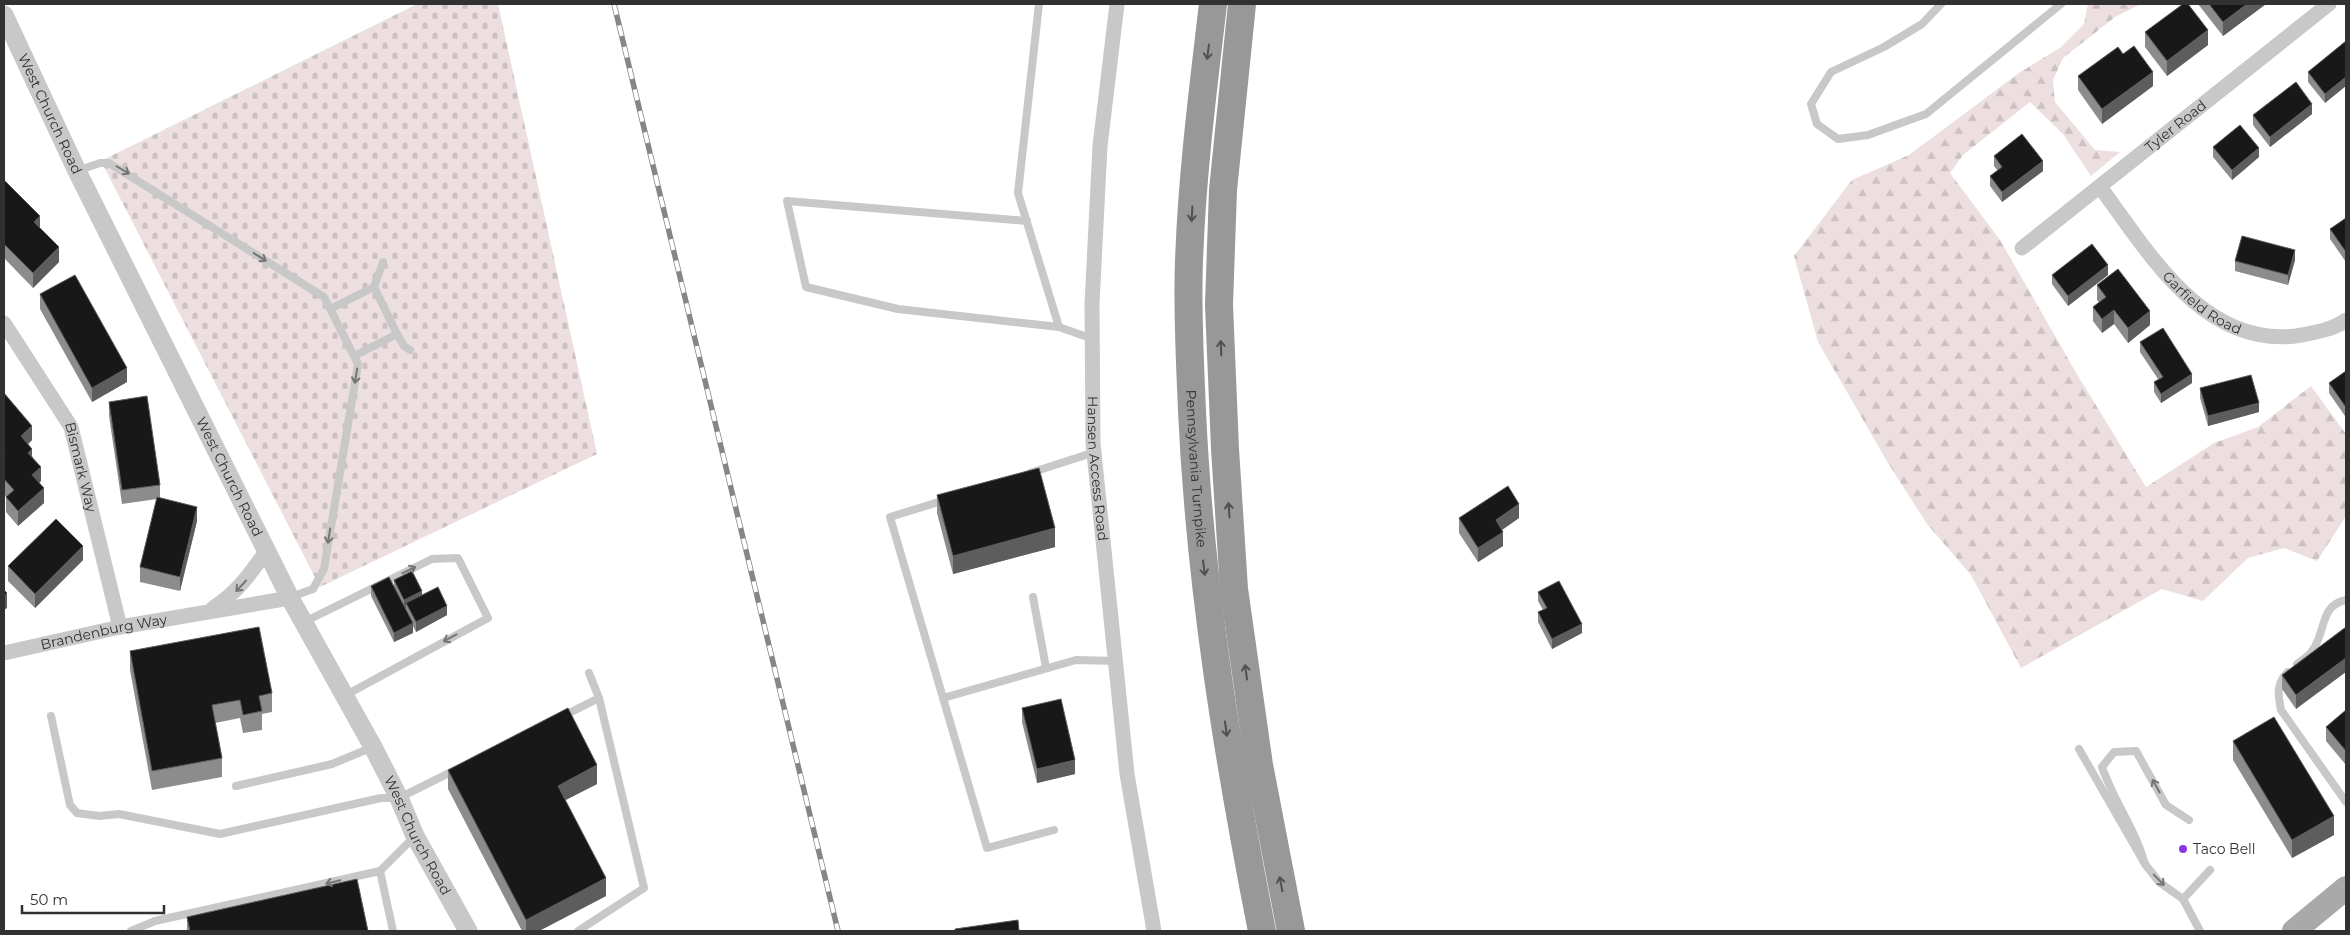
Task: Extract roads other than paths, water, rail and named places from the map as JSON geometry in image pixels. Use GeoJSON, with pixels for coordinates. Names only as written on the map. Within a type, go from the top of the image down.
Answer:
{"type":"FeatureCollection","features":[{"type":"Feature","properties":{"kind":"highway","name":"Pennsylvania Turnpike"},"geometry":{"type":"LineString","coordinates":[[1213,4],[1195,154],[1189,262],[1189,356],[1196,501],[1211,628],[1235,796],[1262,931]]}},
{"type":"Feature","properties":{"kind":"highway","name":"Pennsylvania Turnpike"},"geometry":{"type":"LineString","coordinates":[[1242,4],[1222,219],[1219,305],[1225,449],[1234,589],[1258,765],[1291,931]]}},
{"type":"Feature","properties":{"kind":"main road"},"geometry":{"type":"LineString","coordinates":[[2294,931],[2346,888]]}},
{"type":"Feature","properties":{"kind":"street","name":"Hansen Access Road"},"geometry":{"type":"LineString","coordinates":[[1117,4],[1100,146],[1093,339],[1094,452],[1127,774],[1154,931]]}},
{"type":"Feature","properties":{"kind":"street","name":"Tyler Road"},"geometry":{"type":"LineString","coordinates":[[2022,248],[2329,4]]}},
{"type":"Feature","properties":{"kind":"street","name":"West Church Road"},"geometry":{"type":"LineString","coordinates":[[4,15],[77,171],[290,598],[372,747],[399,798],[415,836],[468,931]]}},
{"type":"Feature","properties":{"kind":"street","name":"Garfield Road"},"geometry":{"type":"LineString","coordinates":[[2100,187],[2187,298],[2216,320],[2249,332],[2278,338],[2311,334],[2341,324],[2346,320]]}},
{"type":"Feature","properties":{"kind":"street","name":"Bismark Way"},"geometry":{"type":"LineString","coordinates":[[4,323],[71,427],[120,627]]}},
{"type":"Feature","properties":{"kind":"street","name":"Brandenburg Way"},"geometry":{"type":"LineString","coordinates":[[206,612],[235,592],[245,582],[267,550]]}},
{"type":"Feature","properties":{"kind":"street","name":"Brandenburg Way"},"geometry":{"type":"LineString","coordinates":[[4,653],[120,627],[290,598]]}},
{"type":"Feature","properties":{"kind":"lane"},"geometry":{"type":"LineString","coordinates":[[1039,4],[1018,193],[1059,327]]}},
{"type":"Feature","properties":{"kind":"lane"},"geometry":{"type":"LineString","coordinates":[[1940,4],[1922,24],[1884,47],[1832,72],[1811,104],[1817,124],[1838,139],[1868,135],[1926,114],[2061,4]]}},
{"type":"Feature","properties":{"kind":"lane"},"geometry":{"type":"LineString","coordinates":[[77,171],[100,163],[109,163],[324,297],[358,364],[324,569],[313,589],[290,598]]}},
{"type":"Feature","properties":{"kind":"lane"},"geometry":{"type":"LineString","coordinates":[[1027,221],[787,202],[806,287],[898,309],[1059,327],[1093,339]]}},
{"type":"Feature","properties":{"kind":"lane"},"geometry":{"type":"LineString","coordinates":[[330,309],[374,287],[383,262]]}},
{"type":"Feature","properties":{"kind":"lane"},"geometry":{"type":"LineString","coordinates":[[374,287],[397,334],[404,346],[410,350]]}},
{"type":"Feature","properties":{"kind":"lane"},"geometry":{"type":"LineString","coordinates":[[354,356],[397,334]]}},
{"type":"Feature","properties":{"kind":"lane"},"geometry":{"type":"LineString","coordinates":[[1020,476],[1094,452]]}},
{"type":"Feature","properties":{"kind":"lane"},"geometry":{"type":"LineString","coordinates":[[955,496],[890,517],[987,848],[1054,830]]}},
{"type":"Feature","properties":{"kind":"lane"},"geometry":{"type":"LineString","coordinates":[[304,622],[432,559],[458,558],[488,618],[344,696]]}},
{"type":"Feature","properties":{"kind":"lane"},"geometry":{"type":"LineString","coordinates":[[1033,597],[1046,668]]}},
{"type":"Feature","properties":{"kind":"lane"},"geometry":{"type":"LineString","coordinates":[[2346,600],[2340,601],[2326,613],[2313,650],[2282,677],[2277,692],[2281,710],[2346,802]]}},
{"type":"Feature","properties":{"kind":"lane"},"geometry":{"type":"LineString","coordinates":[[943,698],[1076,660],[1115,661]]}},
{"type":"Feature","properties":{"kind":"lane"},"geometry":{"type":"LineString","coordinates":[[578,931],[644,888],[599,698],[589,672]]}},
{"type":"Feature","properties":{"kind":"lane"},"geometry":{"type":"LineString","coordinates":[[555,719],[599,698]]}},
{"type":"Feature","properties":{"kind":"lane"},"geometry":{"type":"LineString","coordinates":[[51,716],[70,805],[77,814],[93,816],[120,814],[220,834],[381,798],[399,798],[469,763]]}},
{"type":"Feature","properties":{"kind":"lane"},"geometry":{"type":"LineString","coordinates":[[236,786],[332,764],[372,747]]}},
{"type":"Feature","properties":{"kind":"lane"},"geometry":{"type":"LineString","coordinates":[[2079,749],[2146,864],[2159,882],[2183,899],[2200,931]]}},
{"type":"Feature","properties":{"kind":"lane"},"geometry":{"type":"LineString","coordinates":[[2146,864],[2138,839],[2108,785],[2102,768],[2114,752],[2136,750],[2166,805],[2189,820]]}},
{"type":"Feature","properties":{"kind":"lane"},"geometry":{"type":"LineString","coordinates":[[131,931],[155,921],[380,871],[415,836]]}},
{"type":"Feature","properties":{"kind":"lane"},"geometry":{"type":"LineString","coordinates":[[2183,899],[2210,870]]}},
{"type":"Feature","properties":{"kind":"lane"},"geometry":{"type":"LineString","coordinates":[[380,871],[393,931]]}},
{"type":"Feature","properties":{"kind":"railway"},"geometry":{"type":"LineString","coordinates":[[614,4],[838,931]]}},
{"type":"Feature","properties":{"kind":"place","name":"Taco Bell"},"geometry":{"type":"Point","coordinates":[2183,849]}}]}
